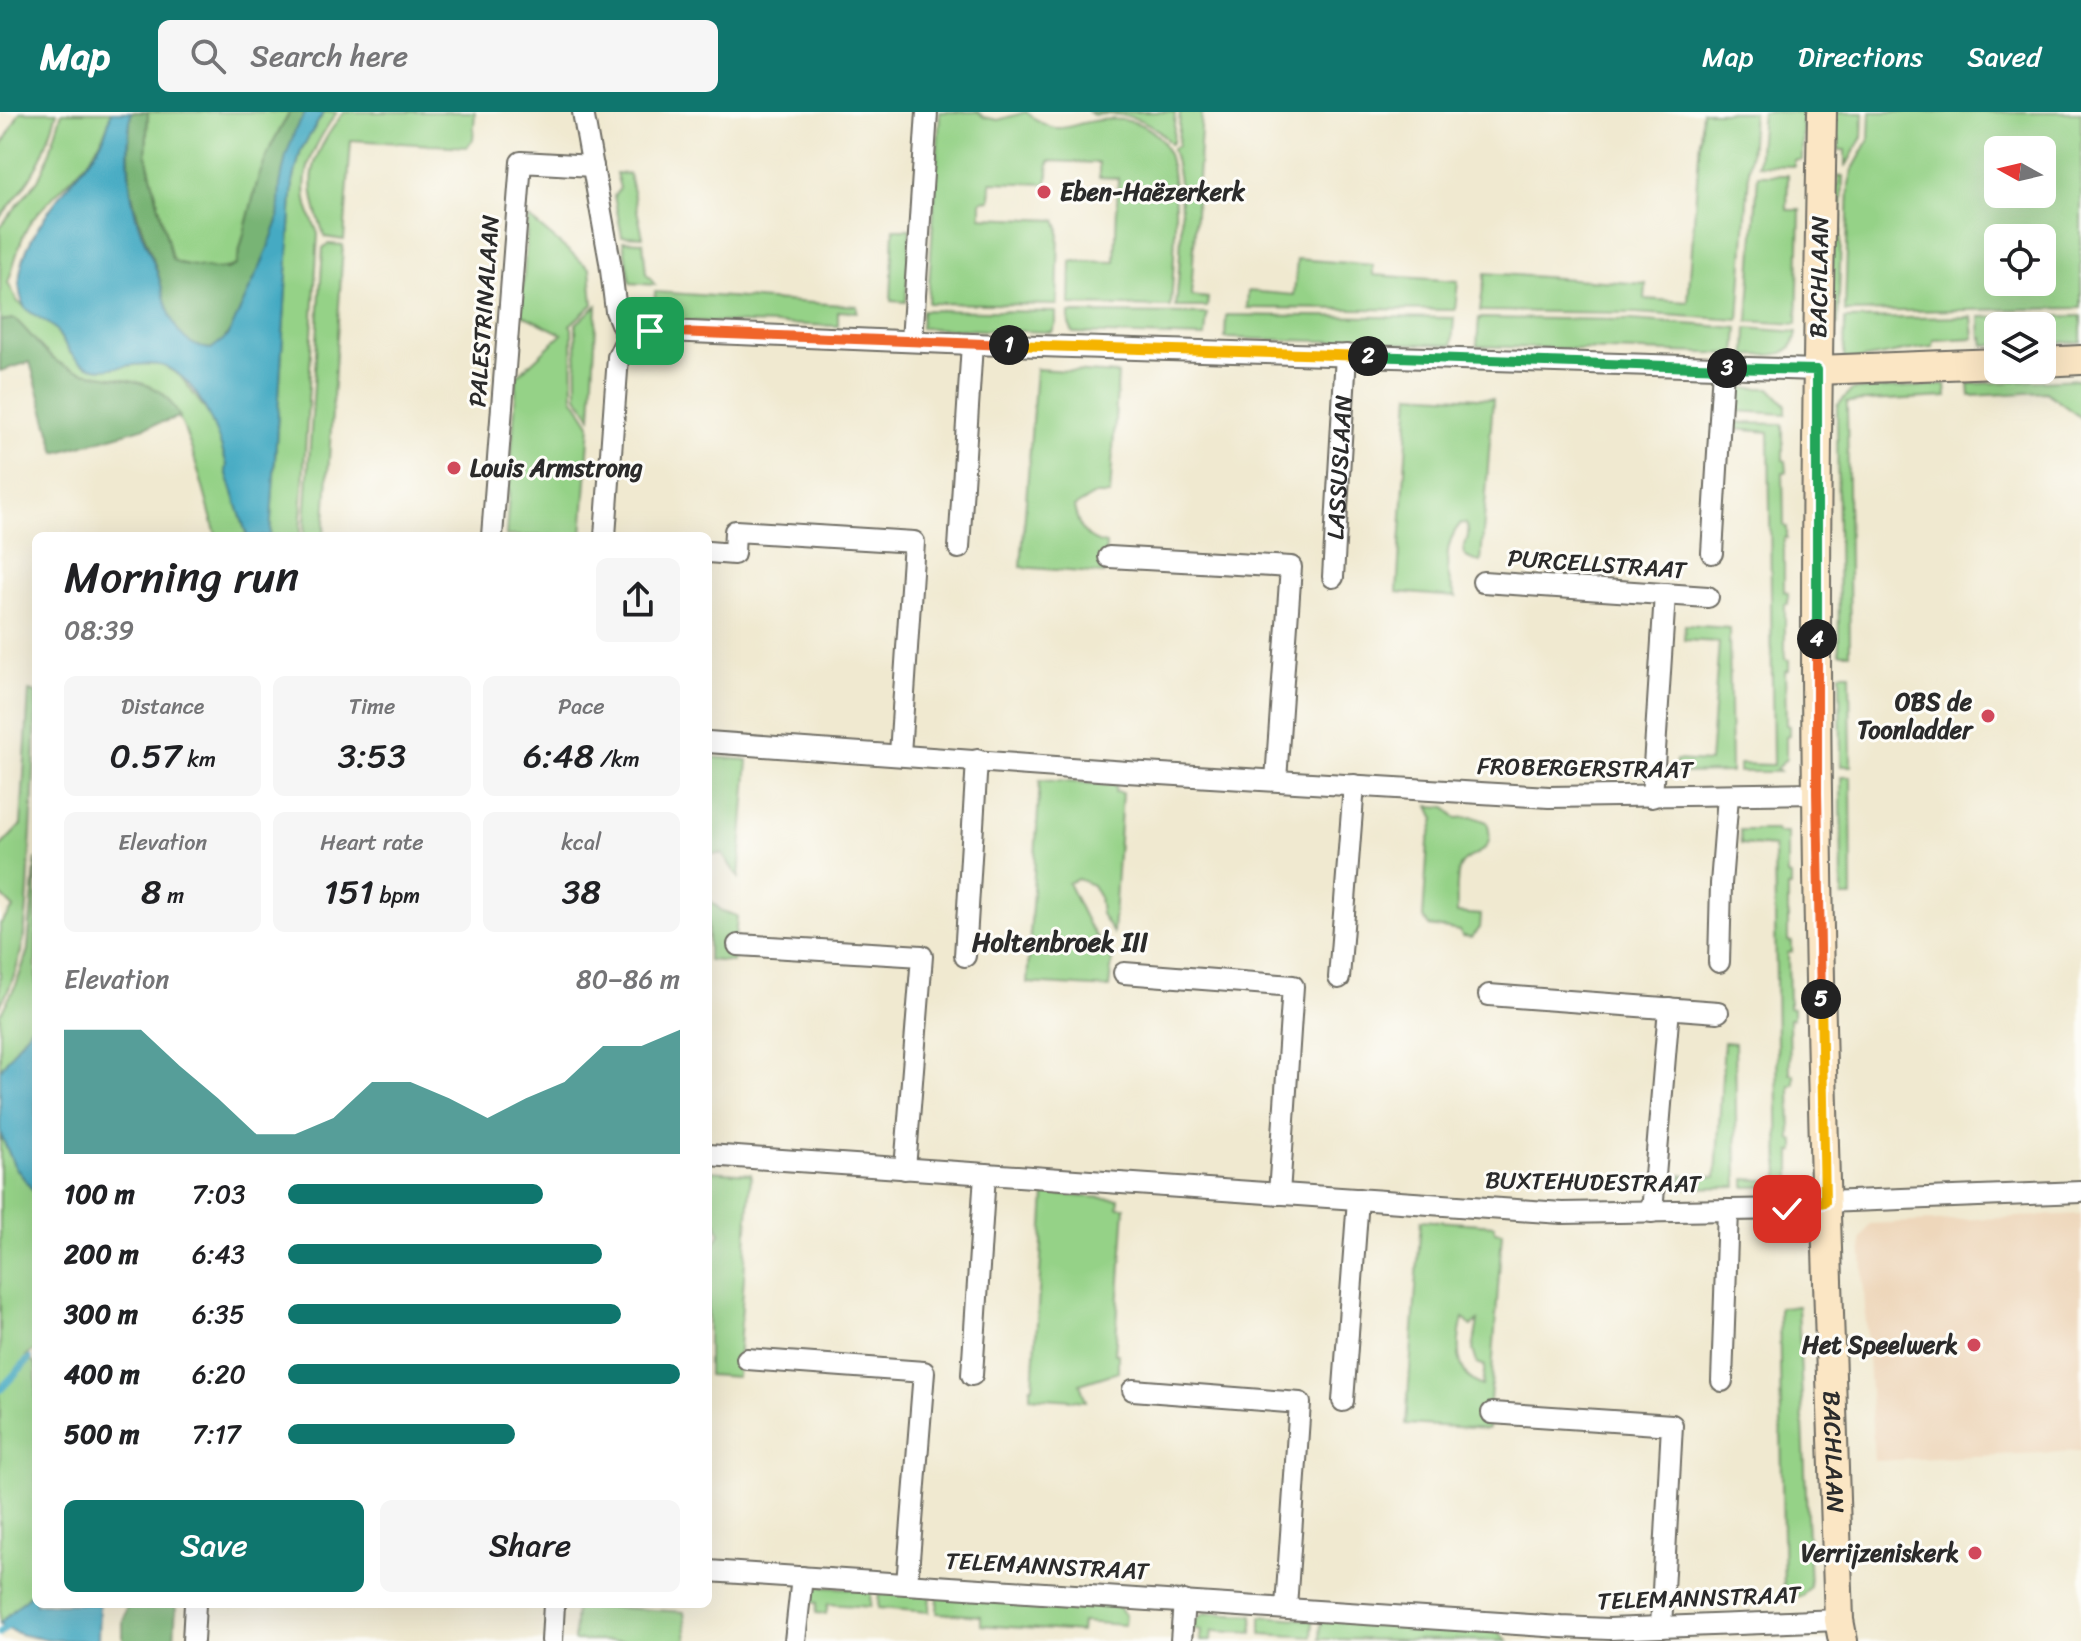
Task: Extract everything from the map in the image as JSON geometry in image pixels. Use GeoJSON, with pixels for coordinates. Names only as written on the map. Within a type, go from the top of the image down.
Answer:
{"type":"FeatureCollection","features":[{"type":"Feature","properties":{"kind":"street"},"geometry":{"type":"LineString","coordinates":[[583,112],[616,311],[627,338]]}},
{"type":"Feature","properties":{"kind":"street"},"geometry":{"type":"LineString","coordinates":[[912,341],[927,112]]}},
{"type":"Feature","properties":{"kind":"street","name":"BACHLAAN"},"geometry":{"type":"LineString","coordinates":[[1822,112],[1817,370],[1817,793],[1825,1202],[1841,1630]]}},
{"type":"Feature","properties":{"kind":"street","name":"PALESTRINALAAN"},"geometry":{"type":"LineString","coordinates":[[492,532],[521,162],[593,166]]}},
{"type":"Feature","properties":{"kind":"street"},"geometry":{"type":"LineString","coordinates":[[605,532],[618,357],[627,338],[643,330],[972,344],[1723,368],[1817,370],[1984,364]]}},
{"type":"Feature","properties":{"kind":"street"},"geometry":{"type":"LineString","coordinates":[[959,548],[972,344]]}},
{"type":"Feature","properties":{"kind":"street","name":"LASSUSLAAN"},"geometry":{"type":"LineString","coordinates":[[1333,577],[1346,355]]}},
{"type":"Feature","properties":{"kind":"street"},"geometry":{"type":"LineString","coordinates":[[2056,361],[2081,360]]}},
{"type":"Feature","properties":{"kind":"street"},"geometry":{"type":"LineString","coordinates":[[1712,553],[1723,368]]}},
{"type":"Feature","properties":{"kind":"street"},"geometry":{"type":"LineString","coordinates":[[712,552],[734,554],[735,531],[914,542],[900,754]]}},
{"type":"Feature","properties":{"kind":"street"},"geometry":{"type":"LineString","coordinates":[[1109,557],[1291,567],[1276,780]]}},
{"type":"Feature","properties":{"kind":"street","name":"PURCELLSTRAAT"},"geometry":{"type":"LineString","coordinates":[[1483,582],[1708,597]]}},
{"type":"Feature","properties":{"kind":"street"},"geometry":{"type":"LineString","coordinates":[[1652,797],[1665,594]]}},
{"type":"Feature","properties":{"kind":"street","name":"FROBERGERSTRAAT"},"geometry":{"type":"LineString","coordinates":[[712,742],[1549,797],[1817,793]]}},
{"type":"Feature","properties":{"kind":"street"},"geometry":{"type":"LineString","coordinates":[[965,956],[977,760]]}},
{"type":"Feature","properties":{"kind":"street"},"geometry":{"type":"LineString","coordinates":[[1339,978],[1354,785]]}},
{"type":"Feature","properties":{"kind":"street"},"geometry":{"type":"LineString","coordinates":[[1719,962],[1728,796]]}},
{"type":"Feature","properties":{"kind":"street"},"geometry":{"type":"LineString","coordinates":[[738,945],[922,956],[905,1169]]}},
{"type":"Feature","properties":{"kind":"street"},"geometry":{"type":"LineString","coordinates":[[1124,973],[1293,986],[1279,1194]]}},
{"type":"Feature","properties":{"kind":"street"},"geometry":{"type":"LineString","coordinates":[[1489,995],[1718,1012]]}},
{"type":"Feature","properties":{"kind":"street"},"geometry":{"type":"LineString","coordinates":[[1652,1212],[1669,1008]]}},
{"type":"Feature","properties":{"kind":"street","name":"BUXTEHUDESTRAAT"},"geometry":{"type":"LineString","coordinates":[[712,1155],[1562,1213],[1787,1209],[1825,1202],[2081,1192]]}},
{"type":"Feature","properties":{"kind":"street"},"geometry":{"type":"LineString","coordinates":[[972,1375],[985,1174]]}},
{"type":"Feature","properties":{"kind":"street"},"geometry":{"type":"LineString","coordinates":[[1343,1401],[1358,1199]]}},
{"type":"Feature","properties":{"kind":"street"},"geometry":{"type":"LineString","coordinates":[[1722,1381],[1728,1210]]}},
{"type":"Feature","properties":{"kind":"street","name":"TELEMANNSTRAAT"},"geometry":{"type":"LineString","coordinates":[[747,1359],[924,1372],[907,1584]]}},
{"type":"Feature","properties":{"kind":"street"},"geometry":{"type":"LineString","coordinates":[[1133,1390],[1300,1403],[1286,1607]]}},
{"type":"Feature","properties":{"kind":"street"},"geometry":{"type":"LineString","coordinates":[[1492,1413],[1672,1425],[1661,1627]]}},
{"type":"Feature","properties":{"kind":"street","name":"TELEMANNSTRAAT"},"geometry":{"type":"LineString","coordinates":[[712,1571],[1286,1607],[1561,1634],[1661,1627],[1700,1633],[1841,1630]]}},
{"type":"Feature","properties":{"kind":"street"},"geometry":{"type":"LineString","coordinates":[[795,1641],[802,1577]]}},
{"type":"Feature","properties":{"kind":"street"},"geometry":{"type":"LineString","coordinates":[[1181,1641],[1184,1601]]}},
{"type":"Feature","properties":{"kind":"street"},"geometry":{"type":"LineString","coordinates":[[193,1641],[195,1608]]}},
{"type":"Feature","properties":{"kind":"street"},"geometry":{"type":"LineString","coordinates":[[552,1641],[554,1608]]}},
{"type":"Feature","properties":{"kind":"shaded area","name":"Het Speelwerk"},"geometry":{"type":"Polygon","coordinates":[[[2081,1214],[2081,1451],[1874,1461],[1861,1239],[1870,1224],[2081,1214]]]}},
{"type":"Feature","properties":{"kind":"green space"},"geometry":{"type":"Polygon","coordinates":[[[20,112],[57,112],[36,168],[0,217],[0,149],[20,112]]]}},
{"type":"Feature","properties":{"kind":"green space"},"geometry":{"type":"Polygon","coordinates":[[[62,112],[111,112],[106,129],[90,158],[28,226],[8,283],[18,302],[54,327],[70,353],[100,369],[162,365],[180,376],[213,420],[246,532],[215,532],[180,419],[162,393],[141,383],[68,368],[46,352],[15,319],[0,321],[0,227],[38,180],[62,112]]]}},
{"type":"Feature","properties":{"kind":"green space"},"geometry":{"type":"Polygon","coordinates":[[[131,112],[148,112],[146,155],[172,259],[178,263],[227,269],[236,265],[258,179],[272,144],[290,112],[306,112],[286,159],[278,220],[269,249],[243,309],[215,348],[199,347],[185,339],[168,310],[132,192],[129,154],[131,112]]]}},
{"type":"Feature","properties":{"kind":"green space"},"geometry":{"type":"Polygon","coordinates":[[[148,112],[290,112],[272,144],[258,179],[236,265],[203,268],[172,259],[146,155],[148,112]]]}},
{"type":"Feature","properties":{"kind":"green space"},"geometry":{"type":"Polygon","coordinates":[[[324,112],[337,112],[317,144],[306,180],[307,205],[318,234],[300,532],[270,532],[293,182],[301,150],[324,112]]]}},
{"type":"Feature","properties":{"kind":"green space"},"geometry":{"type":"Polygon","coordinates":[[[344,112],[475,112],[473,140],[467,147],[351,140],[344,240],[325,237],[314,201],[313,172],[323,144],[344,112]]]}},
{"type":"Feature","properties":{"kind":"green space"},"geometry":{"type":"Polygon","coordinates":[[[940,112],[978,112],[984,117],[998,120],[1026,112],[1055,128],[1117,119],[1150,129],[1162,141],[1173,175],[1175,246],[1171,307],[1070,305],[1071,261],[1115,262],[1118,178],[1099,177],[1099,163],[1049,161],[1047,184],[991,182],[990,200],[981,201],[981,217],[1056,220],[1059,228],[1057,305],[928,303],[940,112]]]}},
{"type":"Feature","properties":{"kind":"green space"},"geometry":{"type":"Polygon","coordinates":[[[1089,112],[1175,112],[1173,142],[1170,144],[1155,128],[1136,119],[1089,112]]]}},
{"type":"Feature","properties":{"kind":"green space"},"geometry":{"type":"Polygon","coordinates":[[[1180,112],[1202,112],[1191,296],[1208,298],[1207,307],[1176,307],[1181,207],[1172,149],[1178,145],[1180,112]]]}},
{"type":"Feature","properties":{"kind":"green space"},"geometry":{"type":"Polygon","coordinates":[[[1702,112],[1753,112],[1739,320],[1636,313],[1480,311],[1485,273],[1646,284],[1645,299],[1688,302],[1702,112]]]}},
{"type":"Feature","properties":{"kind":"green space"},"geometry":{"type":"Polygon","coordinates":[[[1762,112],[1803,112],[1802,160],[1794,160],[1794,166],[1758,165],[1762,112]]]}},
{"type":"Feature","properties":{"kind":"green space"},"geometry":{"type":"Polygon","coordinates":[[[1832,112],[1863,112],[1862,137],[1845,168],[1845,150],[1839,150],[1839,139],[1831,138],[1832,112]]]}},
{"type":"Feature","properties":{"kind":"green space"},"geometry":{"type":"Polygon","coordinates":[[[1870,112],[2081,112],[2081,308],[1845,312],[1849,184],[1853,169],[1869,140],[1870,112]]]}},
{"type":"Feature","properties":{"kind":"green space"},"geometry":{"type":"Polygon","coordinates":[[[616,173],[629,174],[643,237],[622,236],[614,196],[620,188],[616,173]]]}},
{"type":"Feature","properties":{"kind":"green space"},"geometry":{"type":"Polygon","coordinates":[[[1758,175],[1788,175],[1787,210],[1800,210],[1797,324],[1748,321],[1758,175]]]}},
{"type":"Feature","properties":{"kind":"green space"},"geometry":{"type":"Polygon","coordinates":[[[1838,176],[1843,176],[1838,325],[1827,325],[1830,185],[1838,185],[1838,176]]]}},
{"type":"Feature","properties":{"kind":"green space"},"geometry":{"type":"Polygon","coordinates":[[[528,217],[590,269],[593,304],[570,325],[573,397],[590,424],[582,532],[506,532],[517,376],[562,334],[521,314],[528,217]]]}},
{"type":"Feature","properties":{"kind":"green space"},"geometry":{"type":"Polygon","coordinates":[[[894,229],[910,229],[906,302],[891,301],[894,229]]]}},
{"type":"Feature","properties":{"kind":"green space"},"geometry":{"type":"Polygon","coordinates":[[[623,241],[643,242],[646,273],[655,285],[630,283],[623,241]]]}},
{"type":"Feature","properties":{"kind":"green space"},"geometry":{"type":"Polygon","coordinates":[[[328,244],[343,245],[324,532],[304,532],[323,248],[328,244]]]}},
{"type":"Feature","properties":{"kind":"green space"},"geometry":{"type":"Polygon","coordinates":[[[1297,259],[1373,265],[1373,275],[1458,281],[1455,310],[1247,308],[1248,291],[1294,295],[1297,259]]]}},
{"type":"Feature","properties":{"kind":"green space"},"geometry":{"type":"Polygon","coordinates":[[[655,292],[857,306],[857,312],[838,311],[838,326],[654,320],[655,292]]]}},
{"type":"Feature","properties":{"kind":"green space"},"geometry":{"type":"Polygon","coordinates":[[[597,305],[591,417],[577,396],[576,324],[597,305]]]}},
{"type":"Feature","properties":{"kind":"green space"},"geometry":{"type":"Polygon","coordinates":[[[922,310],[1056,312],[1056,323],[1052,332],[921,328],[922,310]]]}},
{"type":"Feature","properties":{"kind":"green space"},"geometry":{"type":"Polygon","coordinates":[[[1069,313],[1207,314],[1205,337],[1073,333],[1069,313]]]}},
{"type":"Feature","properties":{"kind":"green space"},"geometry":{"type":"Polygon","coordinates":[[[1226,315],[1454,318],[1452,345],[1225,338],[1226,315]]]}},
{"type":"Feature","properties":{"kind":"green space"},"geometry":{"type":"Polygon","coordinates":[[[2056,316],[2081,316],[2081,342],[2056,343],[2056,316]]]}},
{"type":"Feature","properties":{"kind":"green space"},"geometry":{"type":"Polygon","coordinates":[[[1972,317],[1974,338],[1934,340],[1933,347],[1844,361],[1845,319],[1972,317]]]}},
{"type":"Feature","properties":{"kind":"green space"},"geometry":{"type":"Polygon","coordinates":[[[1980,317],[1984,317],[1984,345],[1981,338],[1980,317]]]}},
{"type":"Feature","properties":{"kind":"green space"},"geometry":{"type":"Polygon","coordinates":[[[1479,318],[1631,320],[1738,328],[1736,354],[1477,346],[1479,318]]]}},
{"type":"Feature","properties":{"kind":"green space"},"geometry":{"type":"Polygon","coordinates":[[[15,319],[61,364],[151,387],[164,394],[180,417],[56,453],[30,362],[0,371],[0,321],[15,319]]]}},
{"type":"Feature","properties":{"kind":"green space"},"geometry":{"type":"Polygon","coordinates":[[[1747,328],[1797,332],[1795,341],[1785,352],[1746,355],[1747,328]]]}},
{"type":"Feature","properties":{"kind":"green space"},"geometry":{"type":"Polygon","coordinates":[[[1036,369],[1118,374],[1110,495],[1095,495],[1074,507],[1084,532],[1093,540],[1106,544],[1104,574],[1021,567],[1036,369]]]}},
{"type":"Feature","properties":{"kind":"green space"},"geometry":{"type":"Polygon","coordinates":[[[2081,379],[2081,418],[2046,392],[1970,396],[1969,384],[2056,384],[2056,380],[2081,379]]]}},
{"type":"Feature","properties":{"kind":"green space"},"geometry":{"type":"Polygon","coordinates":[[[1946,385],[1947,397],[1847,402],[1850,653],[1839,653],[1837,406],[1852,390],[1946,385]]]}},
{"type":"Feature","properties":{"kind":"green space"},"geometry":{"type":"Polygon","coordinates":[[[1735,388],[1770,388],[1786,405],[1786,414],[1735,411],[1735,388]]]}},
{"type":"Feature","properties":{"kind":"green space"},"geometry":{"type":"Polygon","coordinates":[[[1410,394],[1493,399],[1481,562],[1465,556],[1468,531],[1466,524],[1461,523],[1451,540],[1447,559],[1449,579],[1456,597],[1397,592],[1410,394]]]}},
{"type":"Feature","properties":{"kind":"green space"},"geometry":{"type":"Polygon","coordinates":[[[1735,423],[1783,424],[1783,460],[1786,461],[1787,472],[1783,472],[1784,526],[1787,527],[1787,538],[1784,538],[1784,592],[1788,593],[1788,604],[1785,604],[1785,659],[1789,660],[1789,670],[1785,671],[1786,725],[1789,726],[1789,736],[1786,737],[1786,759],[1776,769],[1780,772],[1739,772],[1739,764],[1773,765],[1769,432],[1735,429],[1735,423]]]}},
{"type":"Feature","properties":{"kind":"green space"},"geometry":{"type":"Polygon","coordinates":[[[1685,625],[1729,628],[1731,772],[1675,773],[1676,760],[1710,762],[1719,642],[1684,640],[1685,625]]]}},
{"type":"Feature","properties":{"kind":"green space"},"geometry":{"type":"Polygon","coordinates":[[[1840,673],[1850,673],[1851,766],[1841,766],[1840,673]]]}},
{"type":"Feature","properties":{"kind":"green space"},"geometry":{"type":"Polygon","coordinates":[[[29,691],[32,692],[32,810],[27,909],[16,969],[0,1005],[0,924],[14,908],[0,894],[0,847],[21,825],[29,691]]]}},
{"type":"Feature","properties":{"kind":"green space"},"geometry":{"type":"Polygon","coordinates":[[[712,757],[748,760],[739,878],[722,854],[712,854],[712,757]]]}},
{"type":"Feature","properties":{"kind":"green space"},"geometry":{"type":"Polygon","coordinates":[[[1841,777],[1851,777],[1852,897],[1842,897],[1841,777]]]}},
{"type":"Feature","properties":{"kind":"green space"},"geometry":{"type":"Polygon","coordinates":[[[1040,780],[1116,785],[1115,792],[1122,793],[1113,933],[1101,914],[1099,896],[1093,885],[1078,879],[1068,883],[1088,924],[1112,960],[1109,988],[1027,983],[1040,780]]]}},
{"type":"Feature","properties":{"kind":"green space"},"geometry":{"type":"Polygon","coordinates":[[[1429,806],[1446,807],[1456,818],[1474,817],[1487,822],[1489,842],[1480,852],[1463,862],[1457,877],[1457,913],[1481,915],[1480,928],[1472,937],[1462,936],[1460,931],[1429,926],[1423,918],[1428,842],[1435,819],[1429,806]]]}},
{"type":"Feature","properties":{"kind":"green space"},"geometry":{"type":"Polygon","coordinates":[[[1740,830],[1787,833],[1787,875],[1791,876],[1791,887],[1788,887],[1788,941],[1792,942],[1792,952],[1788,953],[1789,1007],[1793,1008],[1793,1019],[1789,1019],[1790,1074],[1794,1074],[1794,1085],[1790,1086],[1791,1140],[1795,1141],[1795,1151],[1791,1152],[1791,1178],[1785,1183],[1787,1186],[1745,1187],[1745,1179],[1779,1181],[1774,847],[1741,844],[1740,830]]]}},
{"type":"Feature","properties":{"kind":"green space"},"geometry":{"type":"Polygon","coordinates":[[[712,902],[722,911],[737,916],[733,962],[712,960],[712,902]]]}},
{"type":"Feature","properties":{"kind":"green space"},"geometry":{"type":"Polygon","coordinates":[[[32,904],[32,1026],[0,1070],[0,1015],[17,983],[28,950],[32,904]]]}},
{"type":"Feature","properties":{"kind":"green space"},"geometry":{"type":"Polygon","coordinates":[[[1724,1042],[1735,1043],[1737,1187],[1681,1188],[1682,1175],[1716,1177],[1724,1042]]]}},
{"type":"Feature","properties":{"kind":"green space"},"geometry":{"type":"Polygon","coordinates":[[[0,1133],[14,1165],[32,1190],[32,1352],[26,1356],[32,1361],[32,1593],[0,1623],[0,1133]]]}},
{"type":"Feature","properties":{"kind":"green space"},"geometry":{"type":"Polygon","coordinates":[[[712,1171],[751,1174],[737,1377],[712,1375],[712,1249],[720,1233],[712,1218],[712,1171]]]}},
{"type":"Feature","properties":{"kind":"green space"},"geometry":{"type":"Polygon","coordinates":[[[1045,1194],[1119,1199],[1118,1207],[1125,1207],[1115,1354],[1118,1354],[1118,1372],[1080,1384],[1086,1401],[1030,1397],[1045,1194]]]}},
{"type":"Feature","properties":{"kind":"green space"},"geometry":{"type":"Polygon","coordinates":[[[1421,1220],[1495,1225],[1495,1231],[1502,1232],[1488,1429],[1406,1424],[1421,1220]],[[1463,1318],[1459,1356],[1466,1374],[1482,1386],[1485,1366],[1477,1363],[1473,1350],[1478,1321],[1471,1326],[1463,1318]]]}},
{"type":"Feature","properties":{"kind":"green space"},"geometry":{"type":"Polygon","coordinates":[[[1798,1306],[1810,1587],[1802,1596],[1784,1597],[1779,1307],[1798,1306]]]}},
{"type":"Feature","properties":{"kind":"green space"},"geometry":{"type":"Polygon","coordinates":[[[817,1587],[871,1589],[870,1607],[828,1604],[826,1614],[816,1613],[817,1603],[808,1602],[817,1587]]]}},
{"type":"Feature","properties":{"kind":"green space"},"geometry":{"type":"Polygon","coordinates":[[[879,1590],[930,1593],[929,1612],[878,1608],[879,1590]]]}},
{"type":"Feature","properties":{"kind":"green space"},"geometry":{"type":"Polygon","coordinates":[[[938,1594],[1118,1606],[1125,1615],[1124,1625],[1082,1622],[1081,1632],[981,1625],[981,1616],[937,1613],[938,1594]]]}},
{"type":"Feature","properties":{"kind":"green space"},"geometry":{"type":"Polygon","coordinates":[[[126,1608],[176,1608],[174,1641],[123,1641],[126,1608]]]}},
{"type":"Feature","properties":{"kind":"green space"},"geometry":{"type":"Polygon","coordinates":[[[576,1608],[684,1612],[687,1641],[574,1641],[576,1608]]]}},
{"type":"Feature","properties":{"kind":"green space"},"geometry":{"type":"Polygon","coordinates":[[[1205,1613],[1253,1615],[1253,1633],[1212,1631],[1211,1641],[1200,1641],[1201,1630],[1192,1629],[1195,1620],[1205,1613]]]}},
{"type":"Feature","properties":{"kind":"green space"},"geometry":{"type":"Polygon","coordinates":[[[1261,1616],[1313,1620],[1312,1637],[1261,1634],[1261,1616]]]}},
{"type":"Feature","properties":{"kind":"green space"},"geometry":{"type":"Polygon","coordinates":[[[1321,1620],[1499,1632],[1508,1641],[1320,1639],[1321,1620]]]}},
{"type":"Feature","properties":{"kind":"water"},"geometry":{"type":"Polygon","coordinates":[[[111,112],[131,112],[128,140],[130,186],[140,229],[173,322],[187,340],[211,349],[228,336],[264,258],[278,221],[280,185],[296,128],[306,112],[324,112],[301,150],[293,182],[270,532],[246,532],[218,438],[205,408],[186,382],[175,372],[156,364],[104,369],[86,365],[71,354],[52,326],[25,308],[20,289],[21,268],[28,248],[51,207],[92,156],[106,130],[111,112]]]}},
{"type":"Feature","properties":{"kind":"water"},"geometry":{"type":"Polygon","coordinates":[[[32,1026],[32,1190],[14,1165],[0,1133],[0,1070],[32,1026]]]}},
{"type":"Feature","properties":{"kind":"water"},"geometry":{"type":"Polygon","coordinates":[[[32,1593],[32,1608],[99,1608],[98,1641],[31,1637],[0,1623],[32,1593]]]}},
{"type":"Feature","properties":{"kind":"waterway"},"geometry":{"type":"LineString","coordinates":[[0,1390],[29,1359]]}},
{"type":"Feature","properties":{"kind":"waterway"},"geometry":{"type":"LineString","coordinates":[[0,1633],[9,1624]]}},
{"type":"Feature","properties":{"kind":"place","name":"Eben-Haëzerkerk"},"geometry":{"type":"Point","coordinates":[1044,192]}},
{"type":"Feature","properties":{"kind":"place","name":"Louis Armstrong"},"geometry":{"type":"Point","coordinates":[454,468]}},
{"type":"Feature","properties":{"kind":"place","name":"OBS de Toonladder"},"geometry":{"type":"Point","coordinates":[1988,716]}},
{"type":"Feature","properties":{"kind":"place","name":"Het Speelwerk"},"geometry":{"type":"Point","coordinates":[1974,1345]}},
{"type":"Feature","properties":{"kind":"place","name":"Verrijzeniskerk"},"geometry":{"type":"Point","coordinates":[1975,1553]}},
{"type":"Feature","properties":{"kind":"district","name":"Holtenbroek III"},"geometry":{"type":"Point","coordinates":[1060,942]}},
{"type":"Feature","properties":{"kind":"route"},"geometry":{"type":"LineString","coordinates":[[650,331],[1817,370],[1817,793],[1825,1202],[1787,1209]]}}]}
